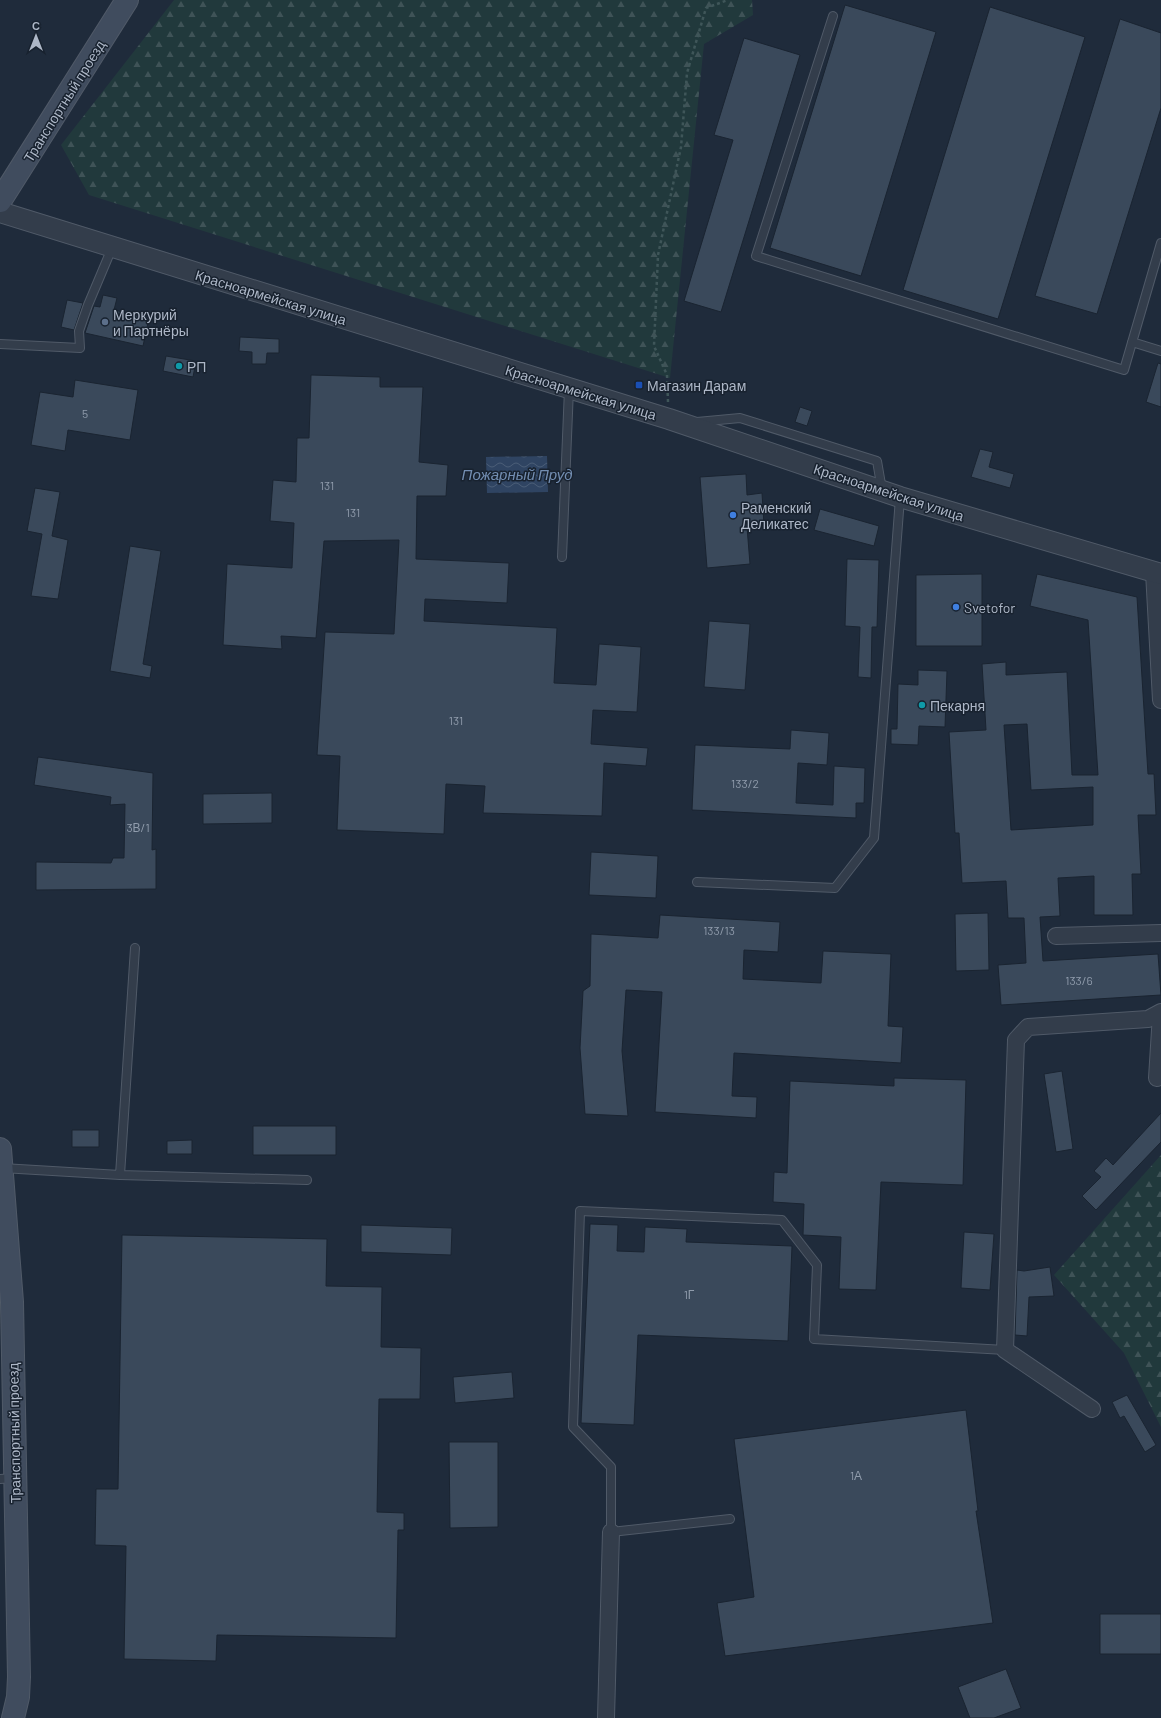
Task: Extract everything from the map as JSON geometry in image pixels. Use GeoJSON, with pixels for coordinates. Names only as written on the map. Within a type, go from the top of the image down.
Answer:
{"type":"FeatureCollection","features":[{"type":"Feature","properties":{"kind":"main road","name":"Транспортный проезд"},"geometry":{"type":"LineString","coordinates":[[0,201],[10,188],[127,0]]}},
{"type":"Feature","properties":{"kind":"main road","name":"Транспортный проезд"},"geometry":{"type":"LineString","coordinates":[[0,1158],[9,1302],[7,1478],[19,1677],[18,1697],[13,1718]]}},
{"type":"Feature","properties":{"kind":"street","name":"Красноармейская улица"},"geometry":{"type":"LineString","coordinates":[[0,212],[112,248],[676,421],[891,494],[1158,573]]}},
{"type":"Feature","properties":{"kind":"street"},"geometry":{"type":"LineString","coordinates":[[1158,573],[1161,700]]}},
{"type":"Feature","properties":{"kind":"street"},"geometry":{"type":"LineString","coordinates":[[1056,936],[1161,933]]}},
{"type":"Feature","properties":{"kind":"street"},"geometry":{"type":"LineString","coordinates":[[1092,1409],[1005,1350],[1016,1040],[1028,1027],[1148,1019],[1161,1013],[1157,1078]]}},
{"type":"Feature","properties":{"kind":"street"},"geometry":{"type":"LineString","coordinates":[[606,1718],[611,1532]]}},
{"type":"Feature","properties":{"kind":"lane"},"geometry":{"type":"LineString","coordinates":[[833,16],[756,256],[1124,370],[1161,243]]}},
{"type":"Feature","properties":{"kind":"lane"},"geometry":{"type":"LineString","coordinates":[[0,344],[80,348],[79,332],[81,325],[112,248]]}},
{"type":"Feature","properties":{"kind":"lane"},"geometry":{"type":"LineString","coordinates":[[1132,342],[1161,351]]}},
{"type":"Feature","properties":{"kind":"lane"},"geometry":{"type":"LineString","coordinates":[[562,557],[569,388]]}},
{"type":"Feature","properties":{"kind":"lane"},"geometry":{"type":"LineString","coordinates":[[676,421],[740,418],[877,461],[891,494],[874,838],[835,888],[698,882]]}},
{"type":"Feature","properties":{"kind":"lane"},"geometry":{"type":"LineString","coordinates":[[120,1176],[135,948]]}},
{"type":"Feature","properties":{"kind":"lane"},"geometry":{"type":"LineString","coordinates":[[0,1158],[120,1176],[307,1180]]}},
{"type":"Feature","properties":{"kind":"lane"},"geometry":{"type":"LineString","coordinates":[[730,1519],[611,1532],[611,1467],[573,1427],[580,1211],[782,1220],[817,1265],[814,1339],[1005,1350]]}},
{"type":"Feature","properties":{"kind":"path"},"geometry":{"type":"LineString","coordinates":[[676,421],[667,375],[654,346],[658,255],[681,147],[687,73],[706,8],[728,0]]}},
{"type":"Feature","properties":{"kind":"green space"},"geometry":{"type":"Polygon","coordinates":[[[174,0],[752,0],[753,15],[704,44],[670,378],[89,195],[61,145],[174,0]]]}},
{"type":"Feature","properties":{"kind":"green space"},"geometry":{"type":"Polygon","coordinates":[[[1161,1155],[1161,1427],[1124,1353],[1054,1275],[1161,1155]]]}},
{"type":"Feature","properties":{"kind":"water","name":"Пожарный Пруд"},"geometry":{"type":"Polygon","coordinates":[[[547,456],[548,492],[487,493],[486,457],[547,456]]]}},
{"type":"Feature","properties":{"kind":"building"},"geometry":{"type":"Polygon","coordinates":[[[845,5],[936,32],[861,276],[770,248],[845,5]]]}},
{"type":"Feature","properties":{"kind":"building"},"geometry":{"type":"Polygon","coordinates":[[[990,7],[1085,37],[998,319],[903,290],[990,7]]]}},
{"type":"Feature","properties":{"kind":"building"},"geometry":{"type":"Polygon","coordinates":[[[1120,19],[1161,33],[1161,108],[1097,314],[1035,296],[1120,19]]]}},
{"type":"Feature","properties":{"kind":"building"},"geometry":{"type":"Polygon","coordinates":[[[744,38],[800,55],[721,312],[684,301],[733,140],[714,135],[744,38]]]}},
{"type":"Feature","properties":{"kind":"building","name":"Меркурий и Партнёры"},"geometry":{"type":"Polygon","coordinates":[[[103,295],[117,298],[114,310],[149,318],[143,346],[85,333],[94,306],[100,307],[103,295]]]}},
{"type":"Feature","properties":{"kind":"building"},"geometry":{"type":"Polygon","coordinates":[[[67,300],[83,303],[74,330],[61,327],[67,300]]]}},
{"type":"Feature","properties":{"kind":"building"},"geometry":{"type":"Polygon","coordinates":[[[240,337],[279,339],[279,353],[267,353],[266,364],[252,364],[252,352],[239,351],[240,337]]]}},
{"type":"Feature","properties":{"kind":"building","name":"РП"},"geometry":{"type":"Polygon","coordinates":[[[166,356],[196,361],[193,377],[163,371],[166,356]]]}},
{"type":"Feature","properties":{"kind":"building"},"geometry":{"type":"Polygon","coordinates":[[[1158,363],[1161,364],[1161,407],[1146,402],[1158,363]]]}},
{"type":"Feature","properties":{"kind":"building"},"geometry":{"type":"Polygon","coordinates":[[[311,375],[380,377],[380,387],[423,387],[419,462],[448,465],[446,496],[417,496],[416,559],[509,563],[507,603],[425,599],[424,621],[557,628],[554,683],[596,685],[599,644],[641,647],[637,712],[593,710],[591,744],[648,748],[646,766],[604,763],[602,816],[483,813],[485,786],[446,784],[444,834],[337,830],[340,756],[317,755],[325,632],[394,634],[399,540],[324,541],[316,638],[281,636],[282,649],[223,645],[227,564],[292,568],[294,523],[270,521],[273,480],[296,482],[297,438],[309,438],[311,375]]]}},
{"type":"Feature","properties":{"kind":"building"},"geometry":{"type":"Polygon","coordinates":[[[75,380],[138,390],[130,440],[68,430],[65,451],[31,445],[40,392],[73,397],[75,380]]]}},
{"type":"Feature","properties":{"kind":"building"},"geometry":{"type":"Polygon","coordinates":[[[800,407],[812,411],[807,426],[795,422],[800,407]]]}},
{"type":"Feature","properties":{"kind":"building"},"geometry":{"type":"Polygon","coordinates":[[[980,449],[993,452],[989,467],[1014,474],[1010,488],[971,477],[980,449]]]}},
{"type":"Feature","properties":{"kind":"building"},"geometry":{"type":"Polygon","coordinates":[[[746,474],[747,495],[762,493],[764,525],[747,527],[750,564],[707,568],[700,477],[746,474]]]}},
{"type":"Feature","properties":{"kind":"building"},"geometry":{"type":"Polygon","coordinates":[[[35,488],[60,492],[52,536],[68,540],[58,599],[31,596],[42,534],[27,531],[35,488]]]}},
{"type":"Feature","properties":{"kind":"building"},"geometry":{"type":"Polygon","coordinates":[[[820,509],[879,526],[874,546],[814,530],[820,509]]]}},
{"type":"Feature","properties":{"kind":"building"},"geometry":{"type":"Polygon","coordinates":[[[130,546],[161,551],[143,664],[152,666],[150,678],[110,671],[130,546]]]}},
{"type":"Feature","properties":{"kind":"building"},"geometry":{"type":"Polygon","coordinates":[[[847,559],[879,560],[877,627],[872,627],[871,678],[858,677],[860,627],[845,626],[847,559]]]}},
{"type":"Feature","properties":{"kind":"building"},"geometry":{"type":"Polygon","coordinates":[[[982,574],[982,646],[916,646],[916,575],[982,574]]]}},
{"type":"Feature","properties":{"kind":"building"},"geometry":{"type":"Polygon","coordinates":[[[1037,574],[1137,597],[1148,774],[1154,774],[1156,815],[1138,815],[1141,874],[1132,874],[1133,915],[1094,915],[1094,876],[1058,878],[1060,916],[1040,917],[1043,961],[1158,954],[1161,995],[1001,1005],[998,965],[1026,963],[1024,918],[1008,918],[1006,881],[962,883],[959,833],[955,833],[949,732],[986,730],[982,664],[1006,662],[1006,675],[1067,672],[1072,775],[1098,775],[1088,620],[1030,606],[1037,574]],[[1027,724],[1004,725],[1011,830],[1093,825],[1093,787],[1031,790],[1027,724]]]}},
{"type":"Feature","properties":{"kind":"building"},"geometry":{"type":"Polygon","coordinates":[[[709,621],[750,624],[745,690],[704,687],[709,621]]]}},
{"type":"Feature","properties":{"kind":"building","name":"Пекарня"},"geometry":{"type":"Polygon","coordinates":[[[918,670],[947,671],[945,727],[919,726],[918,745],[891,744],[891,729],[897,729],[898,684],[918,685],[918,670]]]}},
{"type":"Feature","properties":{"kind":"building"},"geometry":{"type":"Polygon","coordinates":[[[791,730],[829,733],[827,765],[798,763],[796,803],[833,805],[834,766],[865,768],[864,803],[856,803],[856,818],[692,810],[695,745],[790,749],[791,730]]]}},
{"type":"Feature","properties":{"kind":"building"},"geometry":{"type":"Polygon","coordinates":[[[38,757],[153,773],[152,850],[156,849],[156,889],[36,890],[36,862],[111,863],[113,858],[124,858],[125,804],[110,805],[111,797],[34,785],[38,757]]]}},
{"type":"Feature","properties":{"kind":"building"},"geometry":{"type":"Polygon","coordinates":[[[272,793],[272,823],[203,824],[203,794],[272,793]]]}},
{"type":"Feature","properties":{"kind":"building"},"geometry":{"type":"Polygon","coordinates":[[[591,852],[658,856],[656,898],[589,895],[591,852]]]}},
{"type":"Feature","properties":{"kind":"building"},"geometry":{"type":"Polygon","coordinates":[[[988,913],[989,970],[956,971],[955,914],[988,913]]]}},
{"type":"Feature","properties":{"kind":"building"},"geometry":{"type":"Polygon","coordinates":[[[660,915],[780,922],[778,952],[744,950],[743,979],[821,983],[823,951],[891,954],[888,1026],[903,1027],[901,1063],[734,1053],[732,1096],[757,1097],[756,1118],[655,1112],[662,992],[626,990],[622,1051],[628,1116],[585,1114],[580,1048],[583,991],[590,986],[591,934],[658,938],[660,915]]]}},
{"type":"Feature","properties":{"kind":"building"},"geometry":{"type":"Polygon","coordinates":[[[1062,1071],[1073,1149],[1056,1152],[1044,1074],[1062,1071]]]}},
{"type":"Feature","properties":{"kind":"building"},"geometry":{"type":"Polygon","coordinates":[[[894,1078],[966,1080],[963,1185],[881,1182],[876,1290],[839,1289],[841,1237],[803,1235],[804,1204],[773,1202],[774,1172],[787,1173],[790,1081],[894,1086],[894,1078]]]}},
{"type":"Feature","properties":{"kind":"building"},"geometry":{"type":"Polygon","coordinates":[[[1161,1113],[1161,1142],[1096,1210],[1082,1196],[1101,1177],[1094,1171],[1106,1158],[1113,1165],[1161,1113]]]}},
{"type":"Feature","properties":{"kind":"building"},"geometry":{"type":"Polygon","coordinates":[[[253,1126],[336,1126],[336,1155],[253,1155],[253,1126]]]}},
{"type":"Feature","properties":{"kind":"building"},"geometry":{"type":"Polygon","coordinates":[[[72,1130],[99,1130],[99,1147],[72,1147],[72,1130]]]}},
{"type":"Feature","properties":{"kind":"building"},"geometry":{"type":"Polygon","coordinates":[[[192,1140],[192,1154],[167,1154],[167,1141],[192,1140]]]}},
{"type":"Feature","properties":{"kind":"building"},"geometry":{"type":"Polygon","coordinates":[[[590,1224],[618,1225],[617,1251],[644,1252],[645,1227],[687,1229],[686,1242],[792,1246],[788,1341],[638,1335],[634,1425],[581,1423],[590,1224]]]}},
{"type":"Feature","properties":{"kind":"building"},"geometry":{"type":"Polygon","coordinates":[[[361,1225],[452,1228],[451,1255],[361,1252],[361,1225]]]}},
{"type":"Feature","properties":{"kind":"building"},"geometry":{"type":"Polygon","coordinates":[[[964,1232],[994,1234],[990,1290],[961,1288],[964,1232]]]}},
{"type":"Feature","properties":{"kind":"building"},"geometry":{"type":"Polygon","coordinates":[[[122,1235],[327,1239],[326,1286],[382,1287],[381,1347],[421,1348],[420,1399],[379,1399],[377,1512],[404,1513],[404,1530],[398,1530],[396,1638],[217,1635],[216,1661],[124,1659],[126,1546],[95,1545],[96,1489],[118,1489],[122,1235]]]}},
{"type":"Feature","properties":{"kind":"building"},"geometry":{"type":"Polygon","coordinates":[[[1050,1267],[1054,1296],[1029,1297],[1027,1336],[1015,1335],[1017,1270],[1024,1271],[1050,1267]]]}},
{"type":"Feature","properties":{"kind":"building"},"geometry":{"type":"Polygon","coordinates":[[[512,1372],[514,1398],[455,1403],[453,1377],[512,1372]]]}},
{"type":"Feature","properties":{"kind":"building"},"geometry":{"type":"Polygon","coordinates":[[[1127,1395],[1156,1445],[1145,1452],[1124,1416],[1120,1418],[1112,1402],[1127,1395]]]}},
{"type":"Feature","properties":{"kind":"building"},"geometry":{"type":"Polygon","coordinates":[[[966,1410],[978,1511],[976,1511],[993,1623],[725,1656],[717,1603],[754,1597],[734,1439],[966,1410]]]}},
{"type":"Feature","properties":{"kind":"building"},"geometry":{"type":"Polygon","coordinates":[[[449,1442],[498,1442],[498,1527],[450,1528],[449,1442]]]}},
{"type":"Feature","properties":{"kind":"building"},"geometry":{"type":"Polygon","coordinates":[[[1100,1614],[1161,1614],[1161,1654],[1100,1654],[1100,1614]]]}},
{"type":"Feature","properties":{"kind":"building"},"geometry":{"type":"Polygon","coordinates":[[[1006,1669],[1021,1708],[994,1718],[970,1718],[958,1687],[1006,1669]]]}},
{"type":"Feature","properties":{"kind":"place","name":"Меркурий и Партнёры"},"geometry":{"type":"Point","coordinates":[105,322]}},
{"type":"Feature","properties":{"kind":"place","name":"РП"},"geometry":{"type":"Point","coordinates":[179,366]}},
{"type":"Feature","properties":{"kind":"place","name":"Магазин Дарам"},"geometry":{"type":"Point","coordinates":[639,385]}},
{"type":"Feature","properties":{"kind":"place","name":"Раменский Деликатес"},"geometry":{"type":"Point","coordinates":[733,515]}},
{"type":"Feature","properties":{"kind":"place","name":"Svetofor"},"geometry":{"type":"Point","coordinates":[956,607]}},
{"type":"Feature","properties":{"kind":"place","name":"Пекарня"},"geometry":{"type":"Point","coordinates":[922,705]}}]}
